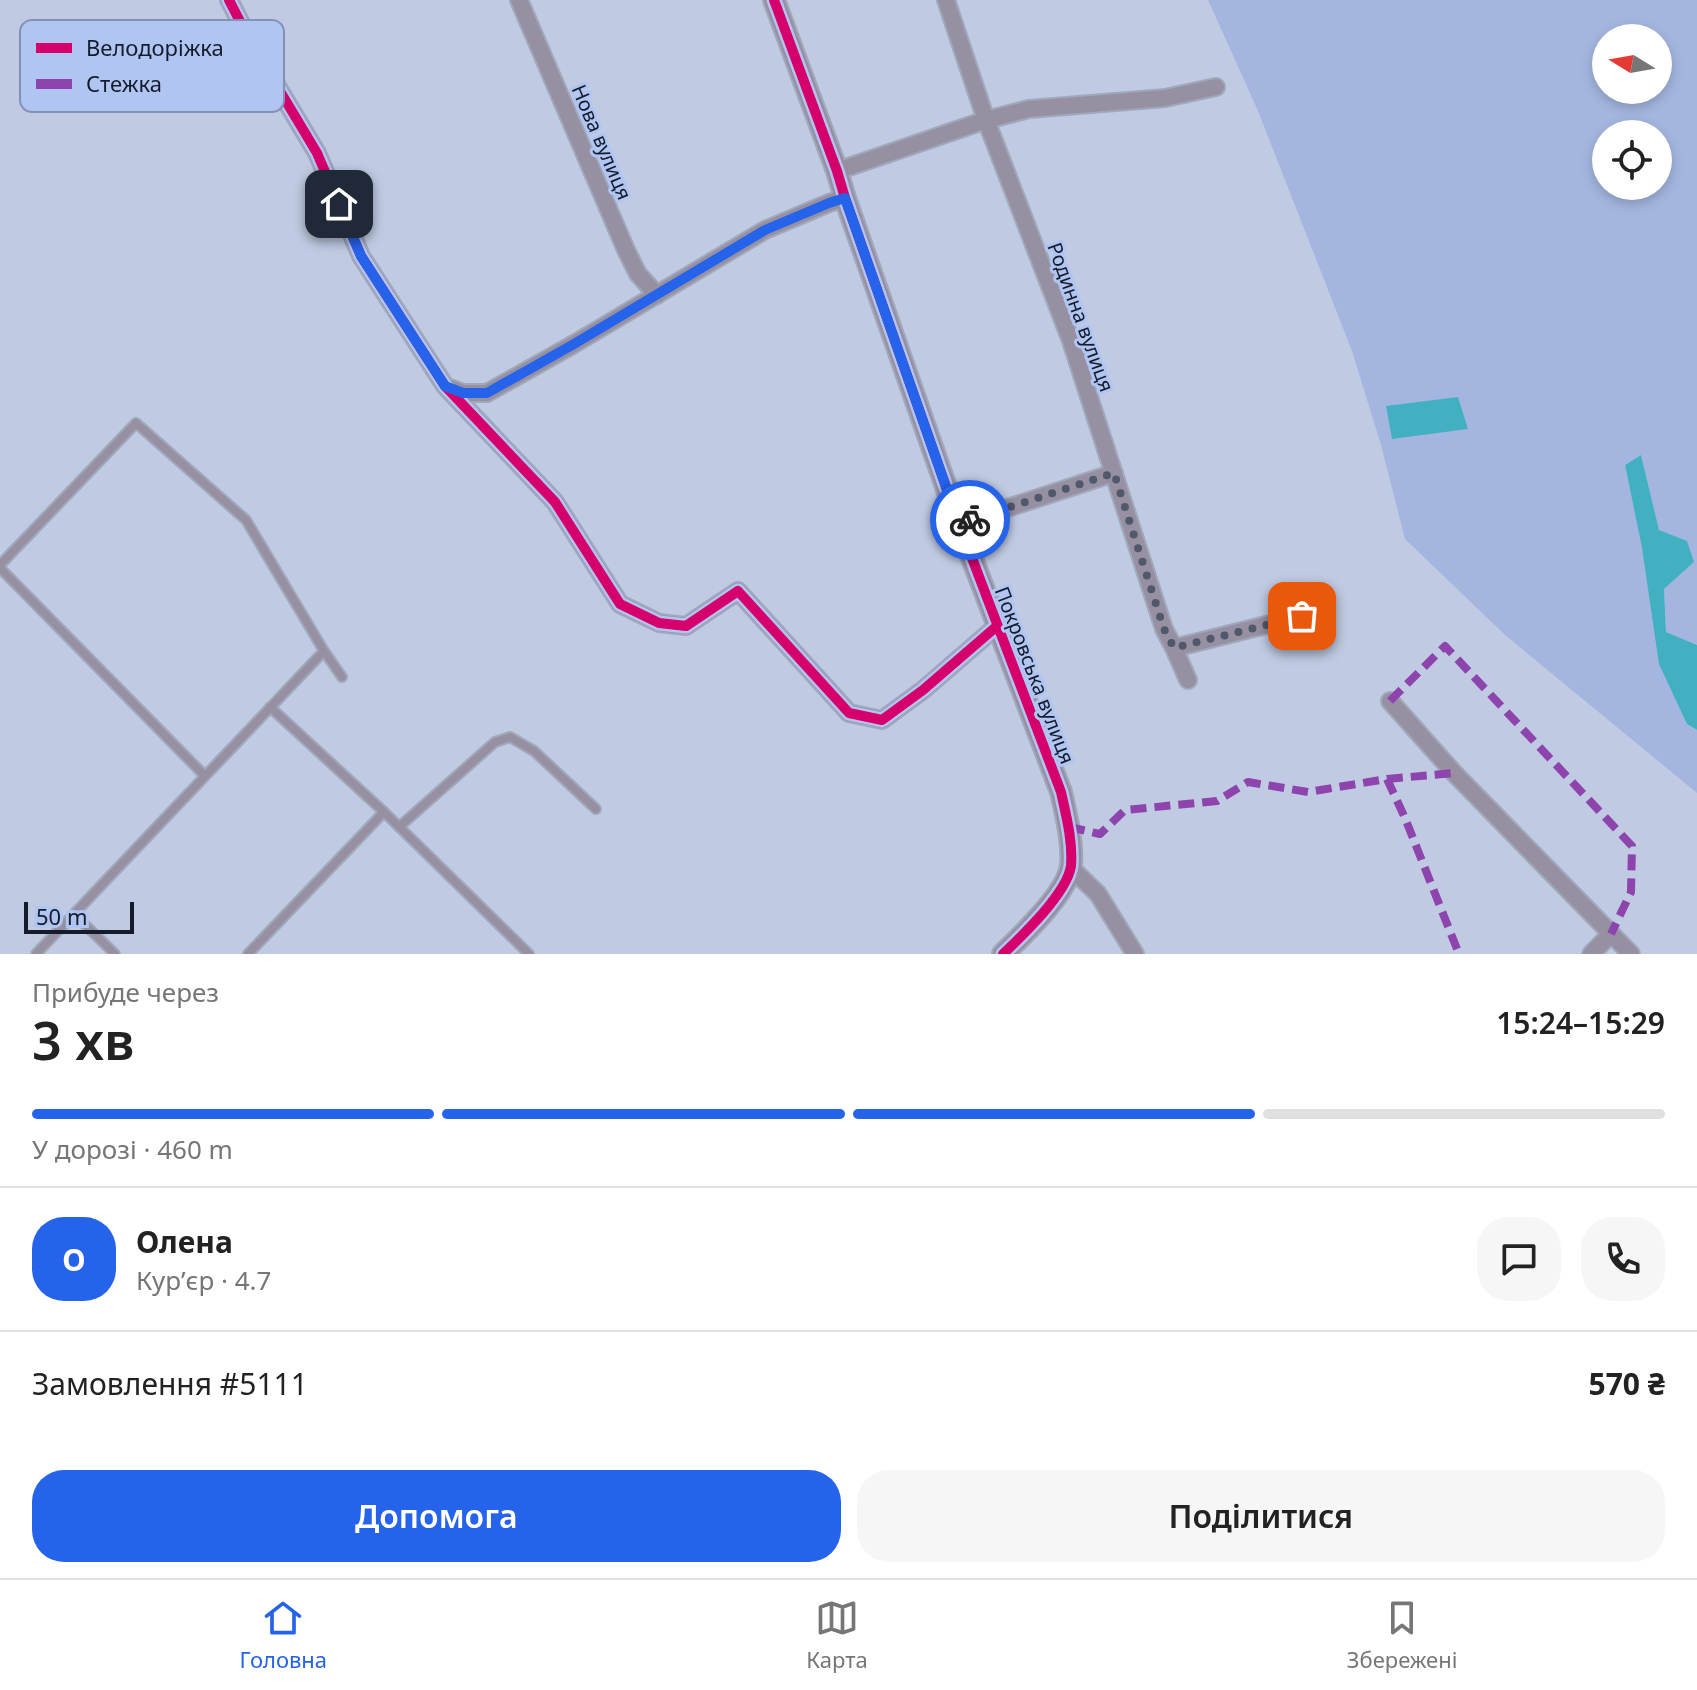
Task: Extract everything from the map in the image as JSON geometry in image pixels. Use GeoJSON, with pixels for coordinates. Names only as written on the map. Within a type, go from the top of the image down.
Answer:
{"type":"FeatureCollection","features":[{"type":"Feature","properties":{"kind":"street"},"geometry":{"type":"LineString","coordinates":[[229,0],[239,20]]}},
{"type":"Feature","properties":{"kind":"street","name":"Нова вулиця"},"geometry":{"type":"LineString","coordinates":[[519,0],[626,250],[638,274],[657,295]]}},
{"type":"Feature","properties":{"kind":"street","name":"Покровська вулиця"},"geometry":{"type":"LineString","coordinates":[[774,0],[837,171],[959,524],[1061,792],[1069,827],[1071,868]]}},
{"type":"Feature","properties":{"kind":"street","name":"Родинна вулиця"},"geometry":{"type":"LineString","coordinates":[[946,0],[986,120],[1071,341],[1164,629],[1188,680]]}},
{"type":"Feature","properties":{"kind":"street"},"geometry":{"type":"LineString","coordinates":[[837,171],[986,120],[1029,109],[1165,98],[1216,87]]}},
{"type":"Feature","properties":{"kind":"street"},"geometry":{"type":"LineString","coordinates":[[284,98],[317,153],[361,256],[445,386],[555,502],[620,604],[659,623],[686,626],[738,591],[849,713],[882,720],[923,690],[997,626]]}},
{"type":"Feature","properties":{"kind":"street"},"geometry":{"type":"LineString","coordinates":[[445,386],[463,393],[487,393],[765,230],[845,198]]}},
{"type":"Feature","properties":{"kind":"street"},"geometry":{"type":"LineString","coordinates":[[959,524],[1114,473]]}},
{"type":"Feature","properties":{"kind":"street"},"geometry":{"type":"LineString","coordinates":[[1174,648],[1302,616]]}},
{"type":"Feature","properties":{"kind":"street"},"geometry":{"type":"LineString","coordinates":[[1390,701],[1454,773],[1631,954]]}},
{"type":"Feature","properties":{"kind":"street"},"geometry":{"type":"LineString","coordinates":[[1003,954],[1060,891],[1071,868],[1098,894],[1135,954]]}},
{"type":"Feature","properties":{"kind":"street"},"geometry":{"type":"LineString","coordinates":[[1591,954],[1611,934]]}},
{"type":"Feature","properties":{"kind":"lane"},"geometry":{"type":"LineString","coordinates":[[205,776],[0,567],[136,423],[246,520],[342,677]]}},
{"type":"Feature","properties":{"kind":"lane"},"geometry":{"type":"LineString","coordinates":[[36,954],[324,651]]}},
{"type":"Feature","properties":{"kind":"lane"},"geometry":{"type":"LineString","coordinates":[[270,707],[384,812],[529,954]]}},
{"type":"Feature","properties":{"kind":"lane"},"geometry":{"type":"LineString","coordinates":[[399,827],[495,742],[510,737],[534,751],[596,809]]}},
{"type":"Feature","properties":{"kind":"lane"},"geometry":{"type":"LineString","coordinates":[[248,954],[384,812]]}},
{"type":"Feature","properties":{"kind":"lane"},"geometry":{"type":"LineString","coordinates":[[74,914],[115,954]]}},
{"type":"Feature","properties":{"kind":"shaded area"},"geometry":{"type":"Polygon","coordinates":[[[1208,0],[1697,0],[1697,645],[1666,632],[1664,589],[1694,562],[1659,531],[1641,455],[1625,465],[1642,548],[1687,724],[1697,730],[1697,793],[1505,635],[1405,539],[1381,445],[1352,351],[1258,111],[1208,0]]]}},
{"type":"Feature","properties":{"kind":"shaded area"},"geometry":{"type":"Polygon","coordinates":[[[1458,397],[1468,429],[1392,439],[1386,406],[1458,397]]]}},
{"type":"Feature","properties":{"kind":"shaded area"},"geometry":{"type":"Polygon","coordinates":[[[1641,455],[1659,530],[1687,541],[1694,562],[1664,589],[1666,632],[1697,645],[1697,730],[1687,724],[1659,664],[1642,548],[1625,465],[1641,455]]]}},
{"type":"Feature","properties":{"kind":"marked path"},"geometry":{"type":"LineString","coordinates":[[1390,701],[1445,646],[1632,846],[1631,892],[1611,934]]}},
{"type":"Feature","properties":{"kind":"marked path"},"geometry":{"type":"LineString","coordinates":[[1069,827],[1100,834],[1125,810],[1217,801],[1248,782],[1308,792],[1387,779],[1454,773]]}},
{"type":"Feature","properties":{"kind":"marked path"},"geometry":{"type":"LineString","coordinates":[[1387,779],[1459,954]]}},
{"type":"Feature","properties":{"kind":"cycle path"},"geometry":{"type":"LineString","coordinates":[[229,0],[239,20]]}},
{"type":"Feature","properties":{"kind":"cycle path"},"geometry":{"type":"LineString","coordinates":[[774,0],[837,171],[959,524],[1061,792],[1071,847],[1068,877],[1043,913],[1003,954]]}},
{"type":"Feature","properties":{"kind":"cycle path"},"geometry":{"type":"LineString","coordinates":[[284,98],[317,153],[361,256],[445,386],[555,502],[620,604],[659,623],[686,626],[738,591],[849,713],[882,720],[923,690],[997,626]]}},
{"type":"Feature","properties":{"kind":"way so far"},"geometry":{"type":"LineString","coordinates":[[970,520],[1114,473],[1164,629],[1174,648],[1302,616]]}},
{"type":"Feature","properties":{"kind":"route"},"geometry":{"type":"LineString","coordinates":[[339,204],[361,256],[445,386],[463,393],[487,393],[765,230],[845,198],[959,524],[970,520]]}}]}
